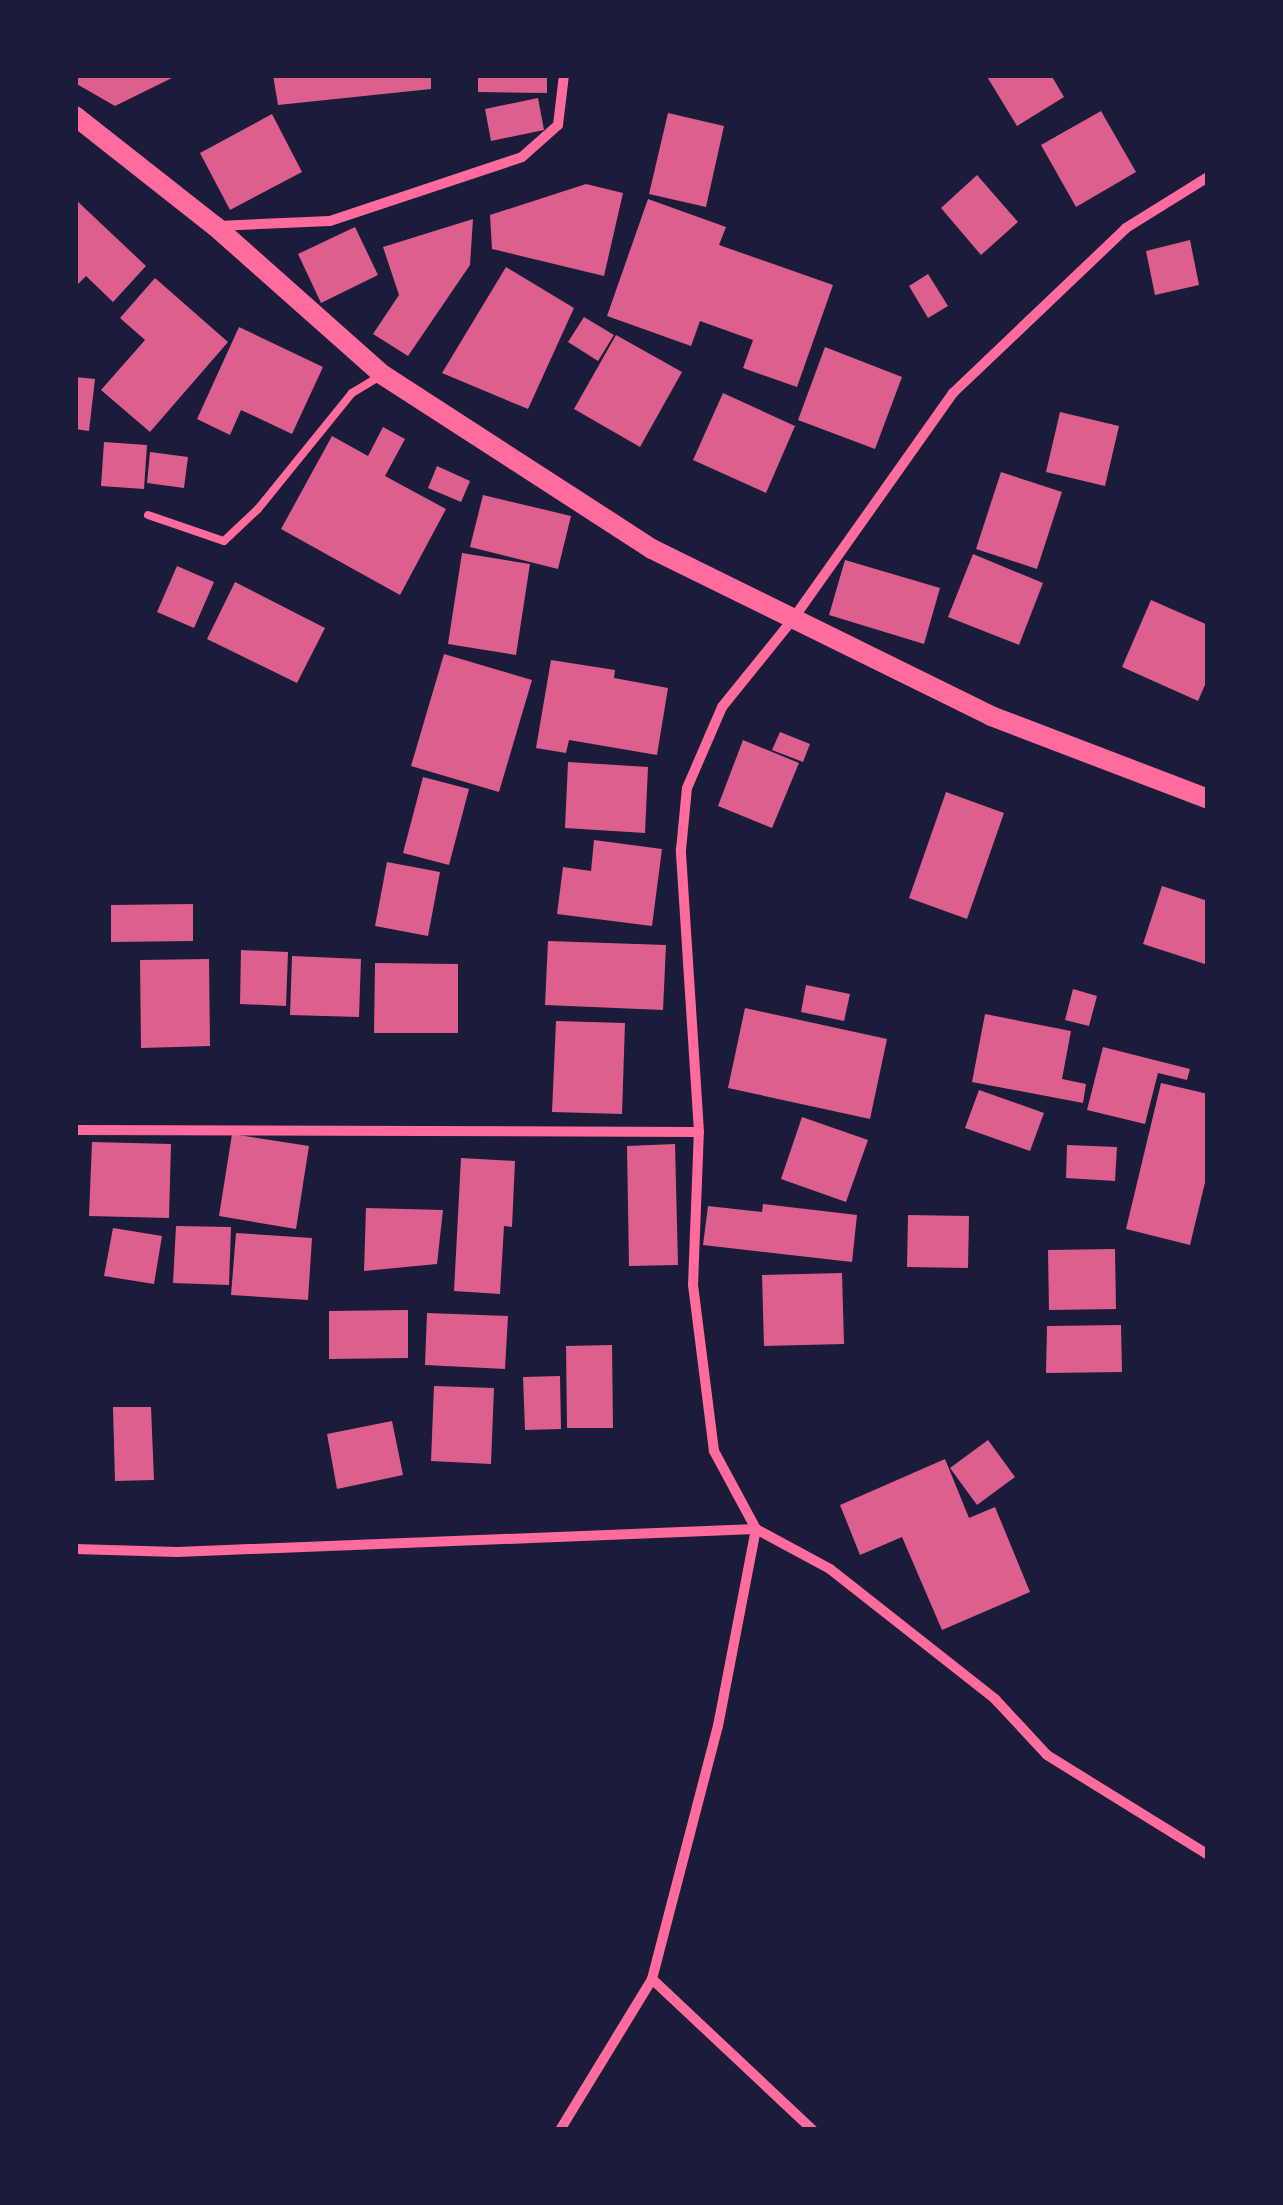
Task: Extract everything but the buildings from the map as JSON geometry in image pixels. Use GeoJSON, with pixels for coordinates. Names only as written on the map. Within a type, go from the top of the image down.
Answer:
{"type":"FeatureCollection","features":[{"type":"Feature","properties":{"kind":"main road"},"geometry":{"type":"LineString","coordinates":[[75,116],[215,226],[383,375],[652,549],[991,716],[1208,799]]}},
{"type":"Feature","properties":{"kind":"street"},"geometry":{"type":"LineString","coordinates":[[215,226],[330,221],[522,157],[558,126],[564,75]]}},
{"type":"Feature","properties":{"kind":"street"},"geometry":{"type":"LineString","coordinates":[[560,2130],[652,1978],[718,1726],[756,1529],[714,1451],[692,1284],[699,1132],[681,850],[688,788],[722,708],[793,619],[953,393],[1126,228],[1208,177]]}},
{"type":"Feature","properties":{"kind":"street"},"geometry":{"type":"LineString","coordinates":[[75,1130],[699,1132]]}},
{"type":"Feature","properties":{"kind":"street"},"geometry":{"type":"LineString","coordinates":[[75,1549],[176,1552],[756,1529],[830,1569],[995,1699],[1047,1755],[1208,1855]]}},
{"type":"Feature","properties":{"kind":"street"},"geometry":{"type":"LineString","coordinates":[[652,1978],[813,2130]]}},
{"type":"Feature","properties":{"kind":"lane"},"geometry":{"type":"LineString","coordinates":[[148,516],[224,541],[258,510],[352,393],[383,375]]}}]}
